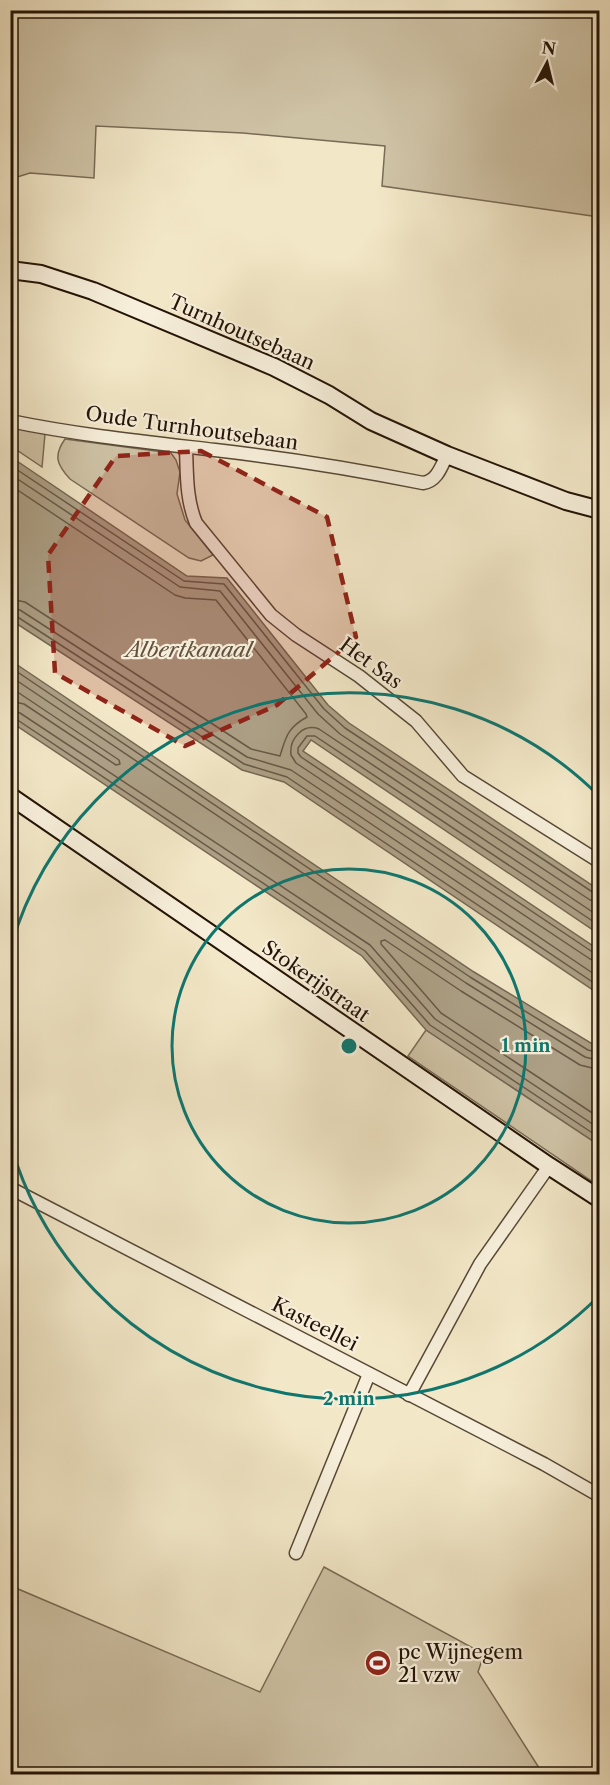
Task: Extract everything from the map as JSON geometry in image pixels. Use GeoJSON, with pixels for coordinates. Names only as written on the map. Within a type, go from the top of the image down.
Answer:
{"type":"FeatureCollection","features":[{"type":"Feature","properties":{"kind":"street","name":"Turnhoutsebaan"},"geometry":{"type":"LineString","coordinates":[[10,270],[40,274],[93,291],[263,362],[328,395],[371,421],[447,455],[566,501],[600,510]]}},
{"type":"Feature","properties":{"kind":"street","name":"Oude Turnhoutsebaan"},"geometry":{"type":"LineString","coordinates":[[10,421],[51,429],[370,472],[427,483],[435,477],[447,455]]}},
{"type":"Feature","properties":{"kind":"street","name":"Het Sas"},"geometry":{"type":"LineString","coordinates":[[186,448],[188,493],[196,523],[271,615],[296,635],[359,676],[416,721],[462,776],[600,862]]}},
{"type":"Feature","properties":{"kind":"street","name":"Stokerijstraat"},"geometry":{"type":"LineString","coordinates":[[10,796],[600,1199]]}},
{"type":"Feature","properties":{"kind":"street"},"geometry":{"type":"LineString","coordinates":[[410,1395],[480,1264],[549,1166]]}},
{"type":"Feature","properties":{"kind":"street","name":"Kasteellei"},"geometry":{"type":"LineString","coordinates":[[10,1188],[544,1464],[600,1496]]}},
{"type":"Feature","properties":{"kind":"street"},"geometry":{"type":"LineString","coordinates":[[296,1553],[369,1374]]}},
{"type":"Feature","properties":{"kind":"highlighted area"},"geometry":{"type":"Polygon","coordinates":[[[201,451],[327,517],[356,637],[277,705],[185,746],[55,673],[48,555],[116,456],[201,451]]]}},
{"type":"Feature","properties":{"kind":"shaded area"},"geometry":{"type":"Polygon","coordinates":[[[11,10],[599,11],[599,220],[592,216],[382,186],[385,146],[243,133],[96,126],[94,178],[30,173],[11,179],[11,10]]]}},
{"type":"Feature","properties":{"kind":"shaded area"},"geometry":{"type":"Polygon","coordinates":[[[11,425],[45,434],[42,467],[11,446],[11,425]]]}},
{"type":"Feature","properties":{"kind":"shaded area"},"geometry":{"type":"Polygon","coordinates":[[[65,439],[171,453],[180,472],[177,494],[185,520],[213,555],[201,561],[189,558],[70,479],[58,460],[59,450],[65,439]]]}},
{"type":"Feature","properties":{"kind":"shaded area"},"geometry":{"type":"Polygon","coordinates":[[[426,1030],[599,1145],[599,1186],[408,1056],[426,1030]]]}},
{"type":"Feature","properties":{"kind":"shaded area","name":"pc Wijnegem 21 vzw"},"geometry":{"type":"Polygon","coordinates":[[[324,1567],[484,1654],[478,1672],[543,1774],[11,1774],[11,1586],[260,1692],[324,1567]]]}},
{"type":"Feature","properties":{"kind":"water","name":"Albertkanaal"},"geometry":{"type":"Polygon","coordinates":[[[11,457],[187,576],[227,578],[328,705],[349,723],[599,890],[599,934],[311,740],[303,751],[599,950],[599,994],[284,782],[242,770],[11,620],[11,457]]]}},
{"type":"Feature","properties":{"kind":"water"},"geometry":{"type":"Polygon","coordinates":[[[10,660],[474,972],[599,1048],[599,1145],[426,1030],[362,956],[11,722],[10,660]]]}},
{"type":"Feature","properties":{"kind":"place","name":"pc Wijnegem 21 vzw"},"geometry":{"type":"Point","coordinates":[378,1663]}}]}
